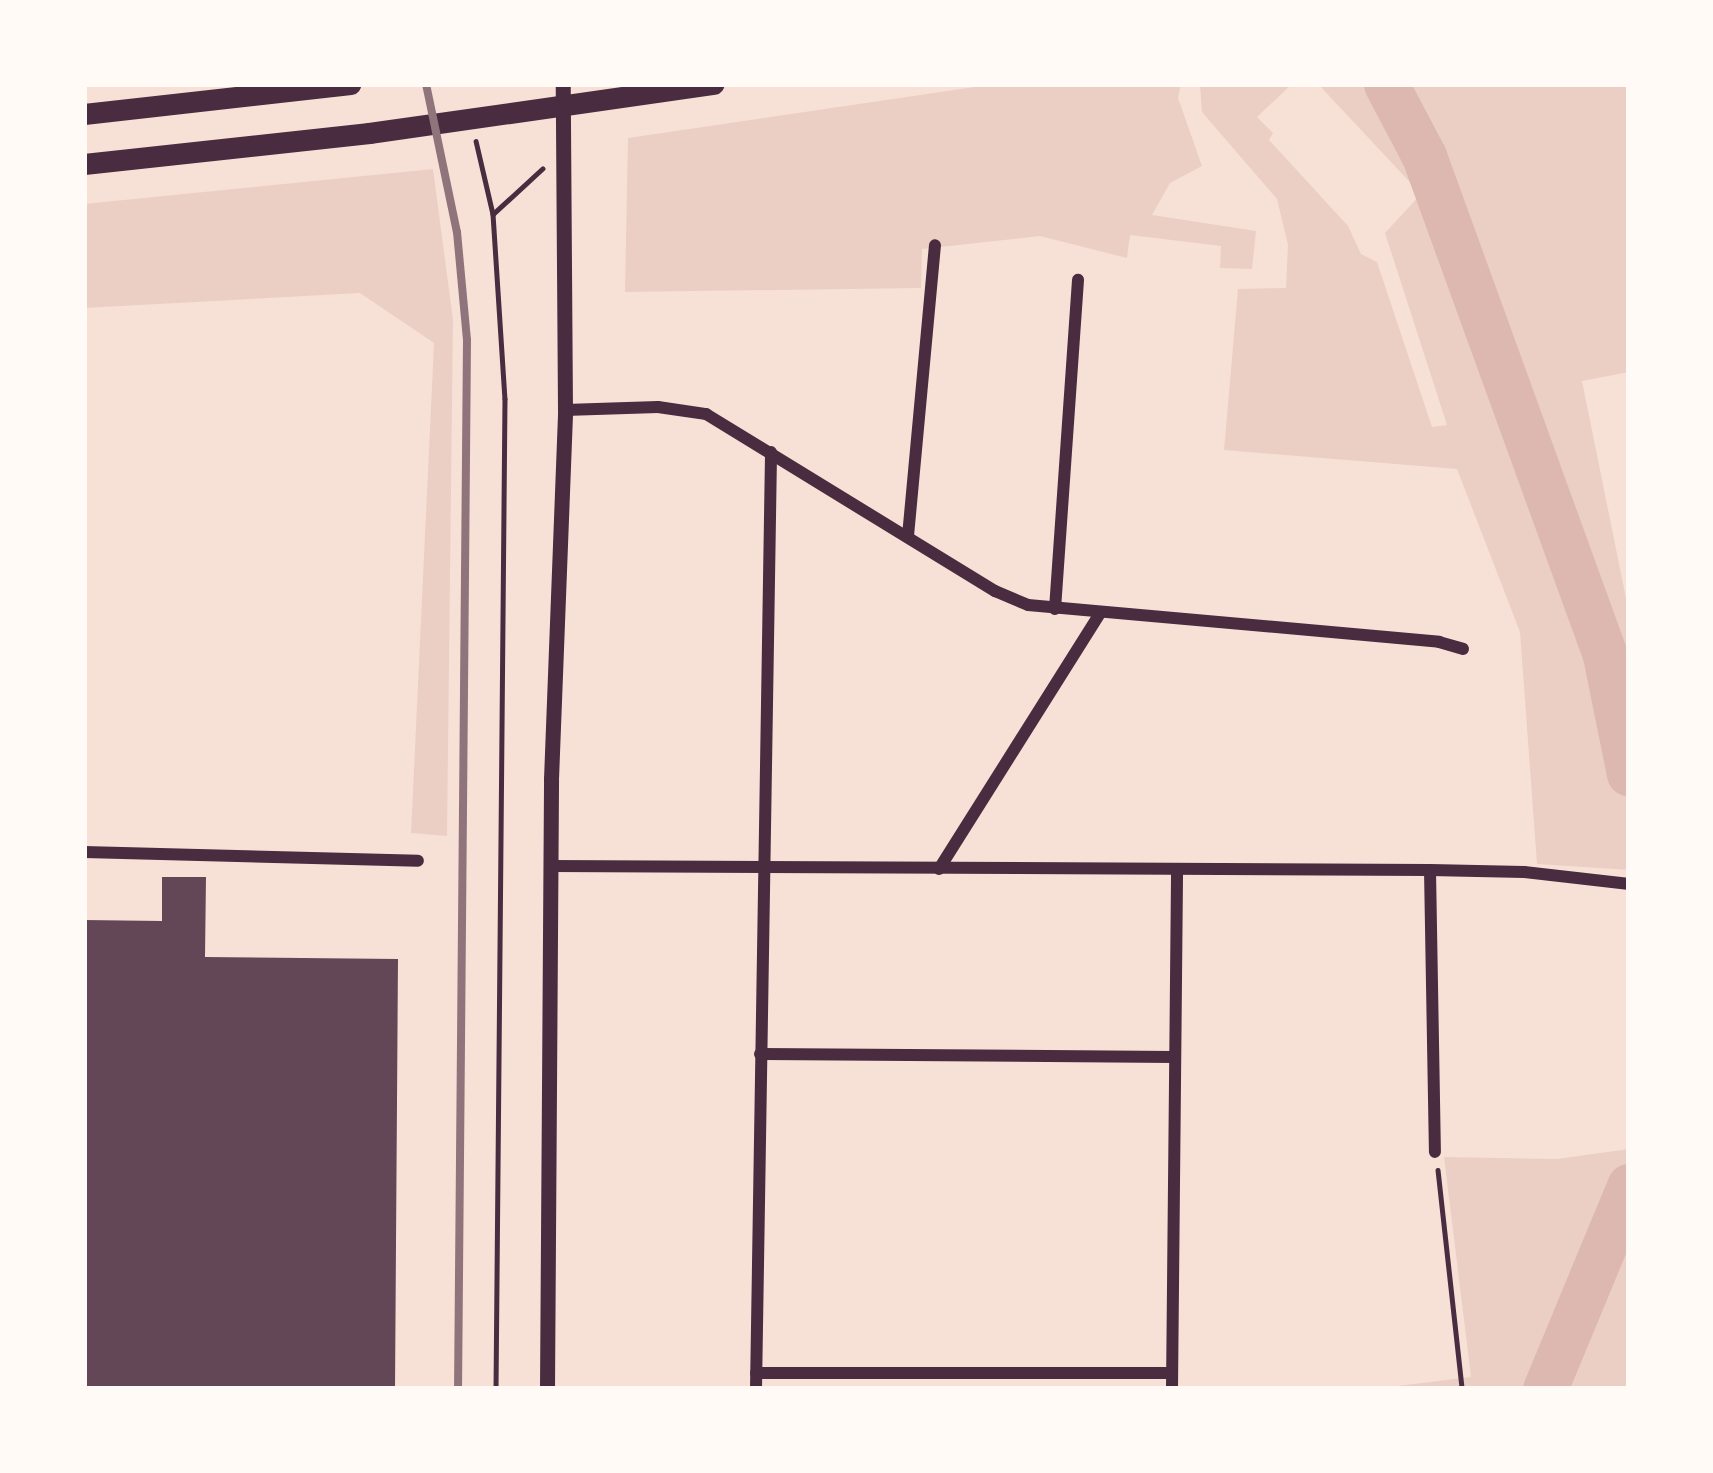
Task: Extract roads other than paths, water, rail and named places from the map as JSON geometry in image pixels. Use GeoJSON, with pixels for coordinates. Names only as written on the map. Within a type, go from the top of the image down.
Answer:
{"type":"FeatureCollection","features":[{"type":"Feature","properties":{"kind":"highway"},"geometry":{"type":"LineString","coordinates":[[84,114],[350,84]]}},
{"type":"Feature","properties":{"kind":"highway"},"geometry":{"type":"LineString","coordinates":[[84,164],[369,133],[714,84]]}},
{"type":"Feature","properties":{"kind":"street"},"geometry":{"type":"LineString","coordinates":[[547,1389],[550,866],[565,410],[563,84]]}},
{"type":"Feature","properties":{"kind":"street"},"geometry":{"type":"LineString","coordinates":[[908,536],[935,244]]}},
{"type":"Feature","properties":{"kind":"street"},"geometry":{"type":"LineString","coordinates":[[1054,609],[1078,280]]}},
{"type":"Feature","properties":{"kind":"street"},"geometry":{"type":"LineString","coordinates":[[565,410],[682,409],[722,422],[1014,601],[1099,615],[1439,642],[1463,650]]}},
{"type":"Feature","properties":{"kind":"street"},"geometry":{"type":"LineString","coordinates":[[756,1389],[771,452]]}},
{"type":"Feature","properties":{"kind":"street"},"geometry":{"type":"LineString","coordinates":[[939,868],[1099,615]]}},
{"type":"Feature","properties":{"kind":"street"},"geometry":{"type":"LineString","coordinates":[[84,852],[418,861]]}},
{"type":"Feature","properties":{"kind":"street"},"geometry":{"type":"LineString","coordinates":[[550,866],[1177,873],[1430,870],[1524,872],[1625,884]]}},
{"type":"Feature","properties":{"kind":"street"},"geometry":{"type":"LineString","coordinates":[[1430,870],[1435,1152]]}},
{"type":"Feature","properties":{"kind":"street"},"geometry":{"type":"LineString","coordinates":[[1172,1389],[1177,873]]}},
{"type":"Feature","properties":{"kind":"street"},"geometry":{"type":"LineString","coordinates":[[760,1054],[1174,1058]]}},
{"type":"Feature","properties":{"kind":"street"},"geometry":{"type":"LineString","coordinates":[[756,1373],[1172,1373]]}},
{"type":"Feature","properties":{"kind":"waterway"},"geometry":{"type":"LineString","coordinates":[[1386,84],[1424,156],[1605,655],[1629,774]]}},
{"type":"Feature","properties":{"kind":"waterway"},"geometry":{"type":"LineString","coordinates":[[1545,1389],[1629,1186]]}},
{"type":"Feature","properties":{"kind":"railway"},"geometry":{"type":"LineString","coordinates":[[426,84],[457,232],[467,340],[458,1389]]}}]}
